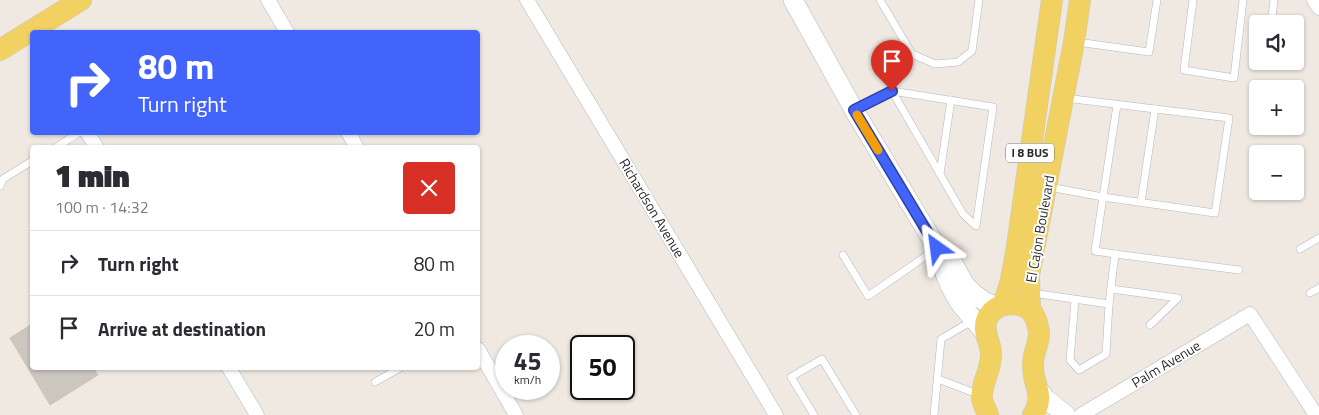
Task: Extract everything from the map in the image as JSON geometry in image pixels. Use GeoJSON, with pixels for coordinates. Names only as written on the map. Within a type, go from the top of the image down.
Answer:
{"type":"FeatureCollection","features":[{"type":"Feature","properties":{"kind":"main road"},"geometry":{"type":"LineString","coordinates":[[41,30],[82,0]]}},
{"type":"Feature","properties":{"kind":"main road"},"geometry":{"type":"LineString","coordinates":[[793,0],[854,110],[937,248],[942,268],[949,284],[959,301],[980,326],[990,349],[991,361],[985,406]]}},
{"type":"Feature","properties":{"kind":"main road","name":"El Cajon Boulevard"},"geometry":{"type":"LineString","coordinates":[[1001,306],[1010,284],[1016,253],[1052,0]]}},
{"type":"Feature","properties":{"kind":"main road","name":"El Cajon Boulevard"},"geometry":{"type":"LineString","coordinates":[[1030,302],[1029,275],[1074,42],[1080,0]]}},
{"type":"Feature","properties":{"kind":"main road"},"geometry":{"type":"LineString","coordinates":[[0,50],[30,38]]}},
{"type":"Feature","properties":{"kind":"main road"},"geometry":{"type":"LineString","coordinates":[[937,248],[951,260],[965,285],[984,301],[1001,306],[1030,302]]}},
{"type":"Feature","properties":{"kind":"main road","name":"I 8 BUS"},"geometry":{"type":"LineString","coordinates":[[1030,302],[1039,330],[1032,364],[1035,381],[1039,390],[1038,407],[1033,415]]}},
{"type":"Feature","properties":{"kind":"main road","name":"I 8 BUS"},"geometry":{"type":"LineString","coordinates":[[980,326],[1001,306]]}},
{"type":"Feature","properties":{"kind":"main road"},"geometry":{"type":"LineString","coordinates":[[1039,390],[1046,399],[1066,415]]}},
{"type":"Feature","properties":{"kind":"street"},"geometry":{"type":"LineString","coordinates":[[268,0],[286,30]]}},
{"type":"Feature","properties":{"kind":"street","name":"Richardson Avenue"},"geometry":{"type":"LineString","coordinates":[[527,0],[776,415]]}},
{"type":"Feature","properties":{"kind":"street"},"geometry":{"type":"LineString","coordinates":[[1314,0],[1319,8]]}},
{"type":"Feature","properties":{"kind":"street","name":"Palm Avenue"},"geometry":{"type":"LineString","coordinates":[[1081,415],[1250,314],[1316,413]]}},
{"type":"Feature","properties":{"kind":"street"},"geometry":{"type":"LineString","coordinates":[[480,352],[516,415]]}},
{"type":"Feature","properties":{"kind":"street"},"geometry":{"type":"LineString","coordinates":[[230,370],[257,415]]}},
{"type":"Feature","properties":{"kind":"lane"},"geometry":{"type":"LineString","coordinates":[[880,0],[912,54],[935,64],[958,62],[972,51],[979,0]]}},
{"type":"Feature","properties":{"kind":"lane"},"geometry":{"type":"LineString","coordinates":[[1074,42],[1149,52],[1157,0]]}},
{"type":"Feature","properties":{"kind":"lane"},"geometry":{"type":"LineString","coordinates":[[1193,0],[1184,70],[1234,78],[1243,0]]}},
{"type":"Feature","properties":{"kind":"lane"},"geometry":{"type":"LineString","coordinates":[[1273,15],[1274,0]]}},
{"type":"Feature","properties":{"kind":"lane"},"geometry":{"type":"LineString","coordinates":[[854,110],[892,91],[993,107],[976,226],[963,214],[892,91]]}},
{"type":"Feature","properties":{"kind":"lane"},"geometry":{"type":"LineString","coordinates":[[1046,186],[1103,197],[1215,213],[1229,118],[1063,98]]}},
{"type":"Feature","properties":{"kind":"lane"},"geometry":{"type":"LineString","coordinates":[[940,174],[951,100]]}},
{"type":"Feature","properties":{"kind":"lane"},"geometry":{"type":"LineString","coordinates":[[1117,105],[1096,252],[1239,270]]}},
{"type":"Feature","properties":{"kind":"lane"},"geometry":{"type":"LineString","coordinates":[[1141,202],[1156,109]]}},
{"type":"Feature","properties":{"kind":"lane"},"geometry":{"type":"LineString","coordinates":[[60,145],[75,135]]}},
{"type":"Feature","properties":{"kind":"lane"},"geometry":{"type":"LineString","coordinates":[[0,186],[3,179],[30,162]]}},
{"type":"Feature","properties":{"kind":"lane"},"geometry":{"type":"LineString","coordinates":[[1300,249],[1319,238]]}},
{"type":"Feature","properties":{"kind":"lane"},"geometry":{"type":"LineString","coordinates":[[843,255],[868,296],[937,248]]}},
{"type":"Feature","properties":{"kind":"lane"},"geometry":{"type":"LineString","coordinates":[[1075,300],[1070,360],[1079,370],[1106,354],[1115,254]]}},
{"type":"Feature","properties":{"kind":"lane"},"geometry":{"type":"LineString","coordinates":[[1310,293],[1319,288]]}},
{"type":"Feature","properties":{"kind":"lane"},"geometry":{"type":"LineString","coordinates":[[1111,289],[1178,298],[1150,325]]}},
{"type":"Feature","properties":{"kind":"lane"},"geometry":{"type":"LineString","coordinates":[[1030,302],[1075,300],[1109,304]]}},
{"type":"Feature","properties":{"kind":"lane"},"geometry":{"type":"LineString","coordinates":[[934,415],[941,340],[980,326]]}},
{"type":"Feature","properties":{"kind":"lane"},"geometry":{"type":"LineString","coordinates":[[814,415],[791,377],[822,359],[856,415]]}},
{"type":"Feature","properties":{"kind":"lane"},"geometry":{"type":"LineString","coordinates":[[375,382],[396,370]]}},
{"type":"Feature","properties":{"kind":"lane"},"geometry":{"type":"LineString","coordinates":[[938,379],[985,406]]}},
{"type":"Feature","properties":{"kind":"building"},"geometry":{"type":"Polygon","coordinates":[[[30,325],[30,370],[94,370],[98,375],[50,405],[10,338],[30,325]]]}},
{"type":"Feature","properties":{"kind":"slow traffic"},"geometry":{"type":"LineString","coordinates":[[857,115],[878,150]]}},
{"type":"Feature","properties":{"kind":"route"},"geometry":{"type":"LineString","coordinates":[[892,91],[854,110],[937,248]]}}]}
